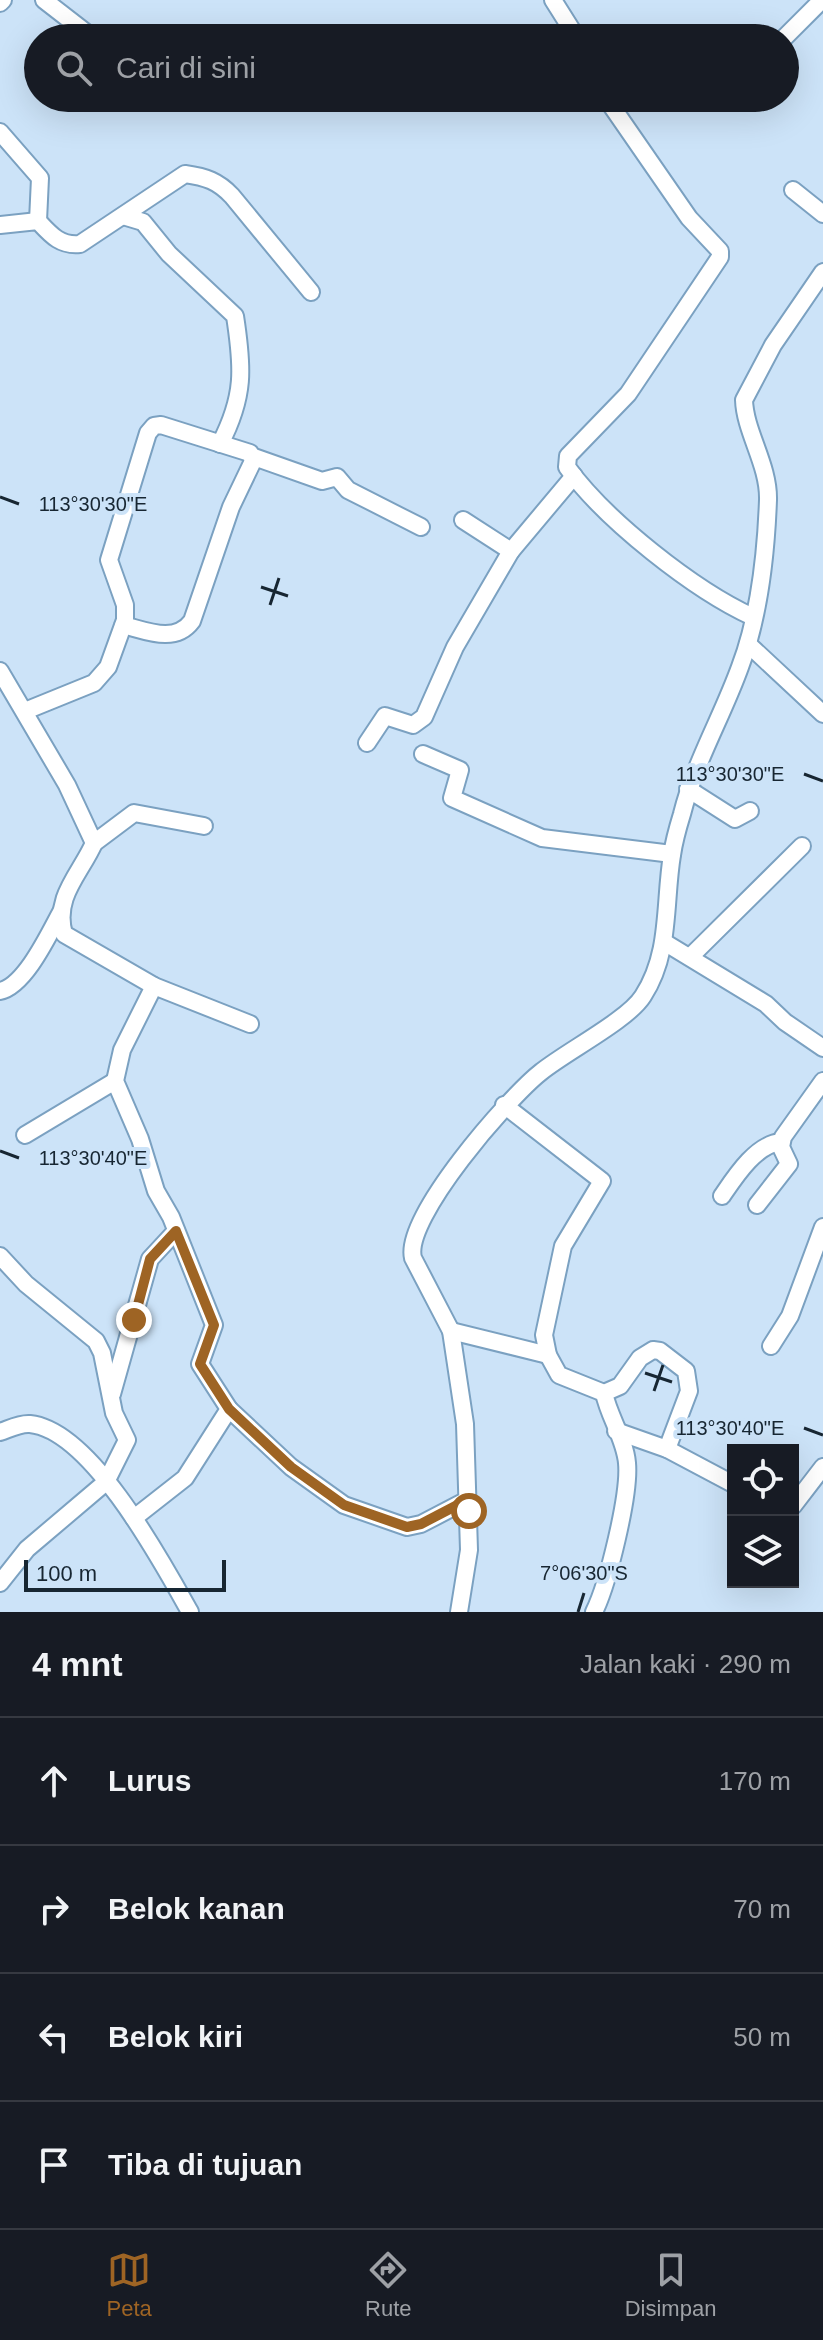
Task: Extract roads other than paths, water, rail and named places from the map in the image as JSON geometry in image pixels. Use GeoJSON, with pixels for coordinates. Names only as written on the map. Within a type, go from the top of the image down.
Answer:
{"type":"FeatureCollection","features":[{"type":"Feature","properties":{"kind":"street"},"geometry":{"type":"LineString","coordinates":[[44,0],[75,24]]}},
{"type":"Feature","properties":{"kind":"street"},"geometry":{"type":"LineString","coordinates":[[553,0],[568,24]]}},
{"type":"Feature","properties":{"kind":"street"},"geometry":{"type":"LineString","coordinates":[[798,24],[822,0]]}},
{"type":"Feature","properties":{"kind":"street"},"geometry":{"type":"LineString","coordinates":[[616,112],[689,218],[720,251],[720,257],[628,394],[568,456],[567,467],[595,500],[692,583],[715,599],[753,617]]}},
{"type":"Feature","properties":{"kind":"street"},"geometry":{"type":"LineString","coordinates":[[0,132],[40,178],[38,221]]}},
{"type":"Feature","properties":{"kind":"street"},"geometry":{"type":"LineString","coordinates":[[0,225],[38,221],[68,246],[80,244],[185,174],[206,177],[220,183],[232,196],[311,292]]}},
{"type":"Feature","properties":{"kind":"street"},"geometry":{"type":"LineString","coordinates":[[793,190],[823,214]]}},
{"type":"Feature","properties":{"kind":"street"},"geometry":{"type":"LineString","coordinates":[[123,216],[143,222],[169,254],[235,316],[241,389],[239,405],[220,444]]}},
{"type":"Feature","properties":{"kind":"street"},"geometry":{"type":"LineString","coordinates":[[459,1612],[469,1550],[465,1424],[451,1331],[413,1258],[411,1247],[431,1205],[504,1105],[540,1073],[642,998],[664,942],[672,854],[688,789],[748,644],[753,617],[768,495],[761,454],[744,400],[773,345],[823,272]]}},
{"type":"Feature","properties":{"kind":"street"},"geometry":{"type":"LineString","coordinates":[[25,711],[102,677],[123,625],[125,605],[109,560],[148,433],[154,426],[161,425],[220,444],[322,481],[337,477],[348,490],[421,527]]}},
{"type":"Feature","properties":{"kind":"street"},"geometry":{"type":"LineString","coordinates":[[123,625],[160,634],[186,629],[196,615],[231,507],[254,457]]}},
{"type":"Feature","properties":{"kind":"street"},"geometry":{"type":"LineString","coordinates":[[367,743],[385,716],[413,725],[424,717],[455,647],[511,551],[574,476]]}},
{"type":"Feature","properties":{"kind":"street"},"geometry":{"type":"LineString","coordinates":[[463,520],[511,551]]}},
{"type":"Feature","properties":{"kind":"street"},"geometry":{"type":"LineString","coordinates":[[748,644],[823,714]]}},
{"type":"Feature","properties":{"kind":"street"},"geometry":{"type":"LineString","coordinates":[[0,671],[67,785],[94,843]]}},
{"type":"Feature","properties":{"kind":"street"},"geometry":{"type":"LineString","coordinates":[[423,754],[460,770],[452,798],[542,838],[672,854]]}},
{"type":"Feature","properties":{"kind":"street"},"geometry":{"type":"LineString","coordinates":[[688,789],[727,817],[735,819],[750,811]]}},
{"type":"Feature","properties":{"kind":"street"},"geometry":{"type":"LineString","coordinates":[[0,991],[11,987],[21,976],[61,911],[68,888],[94,843],[134,813],[204,826]]}},
{"type":"Feature","properties":{"kind":"street"},"geometry":{"type":"LineString","coordinates":[[691,956],[802,846]]}},
{"type":"Feature","properties":{"kind":"street"},"geometry":{"type":"LineString","coordinates":[[61,911],[64,934],[71,940],[154,986],[250,1024]]}},
{"type":"Feature","properties":{"kind":"street"},"geometry":{"type":"LineString","coordinates":[[664,942],[766,1004],[785,1022],[823,1048]]}},
{"type":"Feature","properties":{"kind":"street"},"geometry":{"type":"LineString","coordinates":[[154,986],[122,1050],[115,1081],[140,1139],[156,1191],[176,1231],[214,1325],[200,1364],[229,1409],[291,1467],[344,1505],[407,1527],[421,1524],[467,1500]]}},
{"type":"Feature","properties":{"kind":"street"},"geometry":{"type":"LineString","coordinates":[[25,1135],[115,1081]]}},
{"type":"Feature","properties":{"kind":"street"},"geometry":{"type":"LineString","coordinates":[[722,1196],[757,1155],[771,1143],[781,1142],[823,1081]]}},
{"type":"Feature","properties":{"kind":"street"},"geometry":{"type":"LineString","coordinates":[[504,1105],[602,1181],[563,1246],[546,1318],[548,1355],[559,1375],[604,1393],[620,1386],[640,1358],[653,1350],[660,1351],[686,1371],[689,1391],[667,1449]]}},
{"type":"Feature","properties":{"kind":"street"},"geometry":{"type":"LineString","coordinates":[[757,1205],[789,1164],[781,1142]]}},
{"type":"Feature","properties":{"kind":"street"},"geometry":{"type":"LineString","coordinates":[[771,1346],[790,1316],[823,1227]]}},
{"type":"Feature","properties":{"kind":"street"},"geometry":{"type":"LineString","coordinates":[[110,1399],[150,1259],[176,1231]]}},
{"type":"Feature","properties":{"kind":"street"},"geometry":{"type":"LineString","coordinates":[[0,1256],[34,1291],[96,1341],[102,1353],[110,1399],[127,1440],[106,1482],[27,1549],[0,1583]]}},
{"type":"Feature","properties":{"kind":"street"},"geometry":{"type":"LineString","coordinates":[[451,1331],[548,1355]]}},
{"type":"Feature","properties":{"kind":"street"},"geometry":{"type":"LineString","coordinates":[[594,1612],[606,1585],[626,1483],[627,1461],[604,1393]]}},
{"type":"Feature","properties":{"kind":"street"},"geometry":{"type":"LineString","coordinates":[[134,1518],[185,1478],[229,1409]]}},
{"type":"Feature","properties":{"kind":"street"},"geometry":{"type":"LineString","coordinates":[[0,1432],[33,1424],[72,1442],[134,1518],[190,1612]]}},
{"type":"Feature","properties":{"kind":"street"},"geometry":{"type":"LineString","coordinates":[[616,1431],[667,1449],[727,1481]]}},
{"type":"Feature","properties":{"kind":"street"},"geometry":{"type":"LineString","coordinates":[[799,1498],[823,1467]]}}]}
